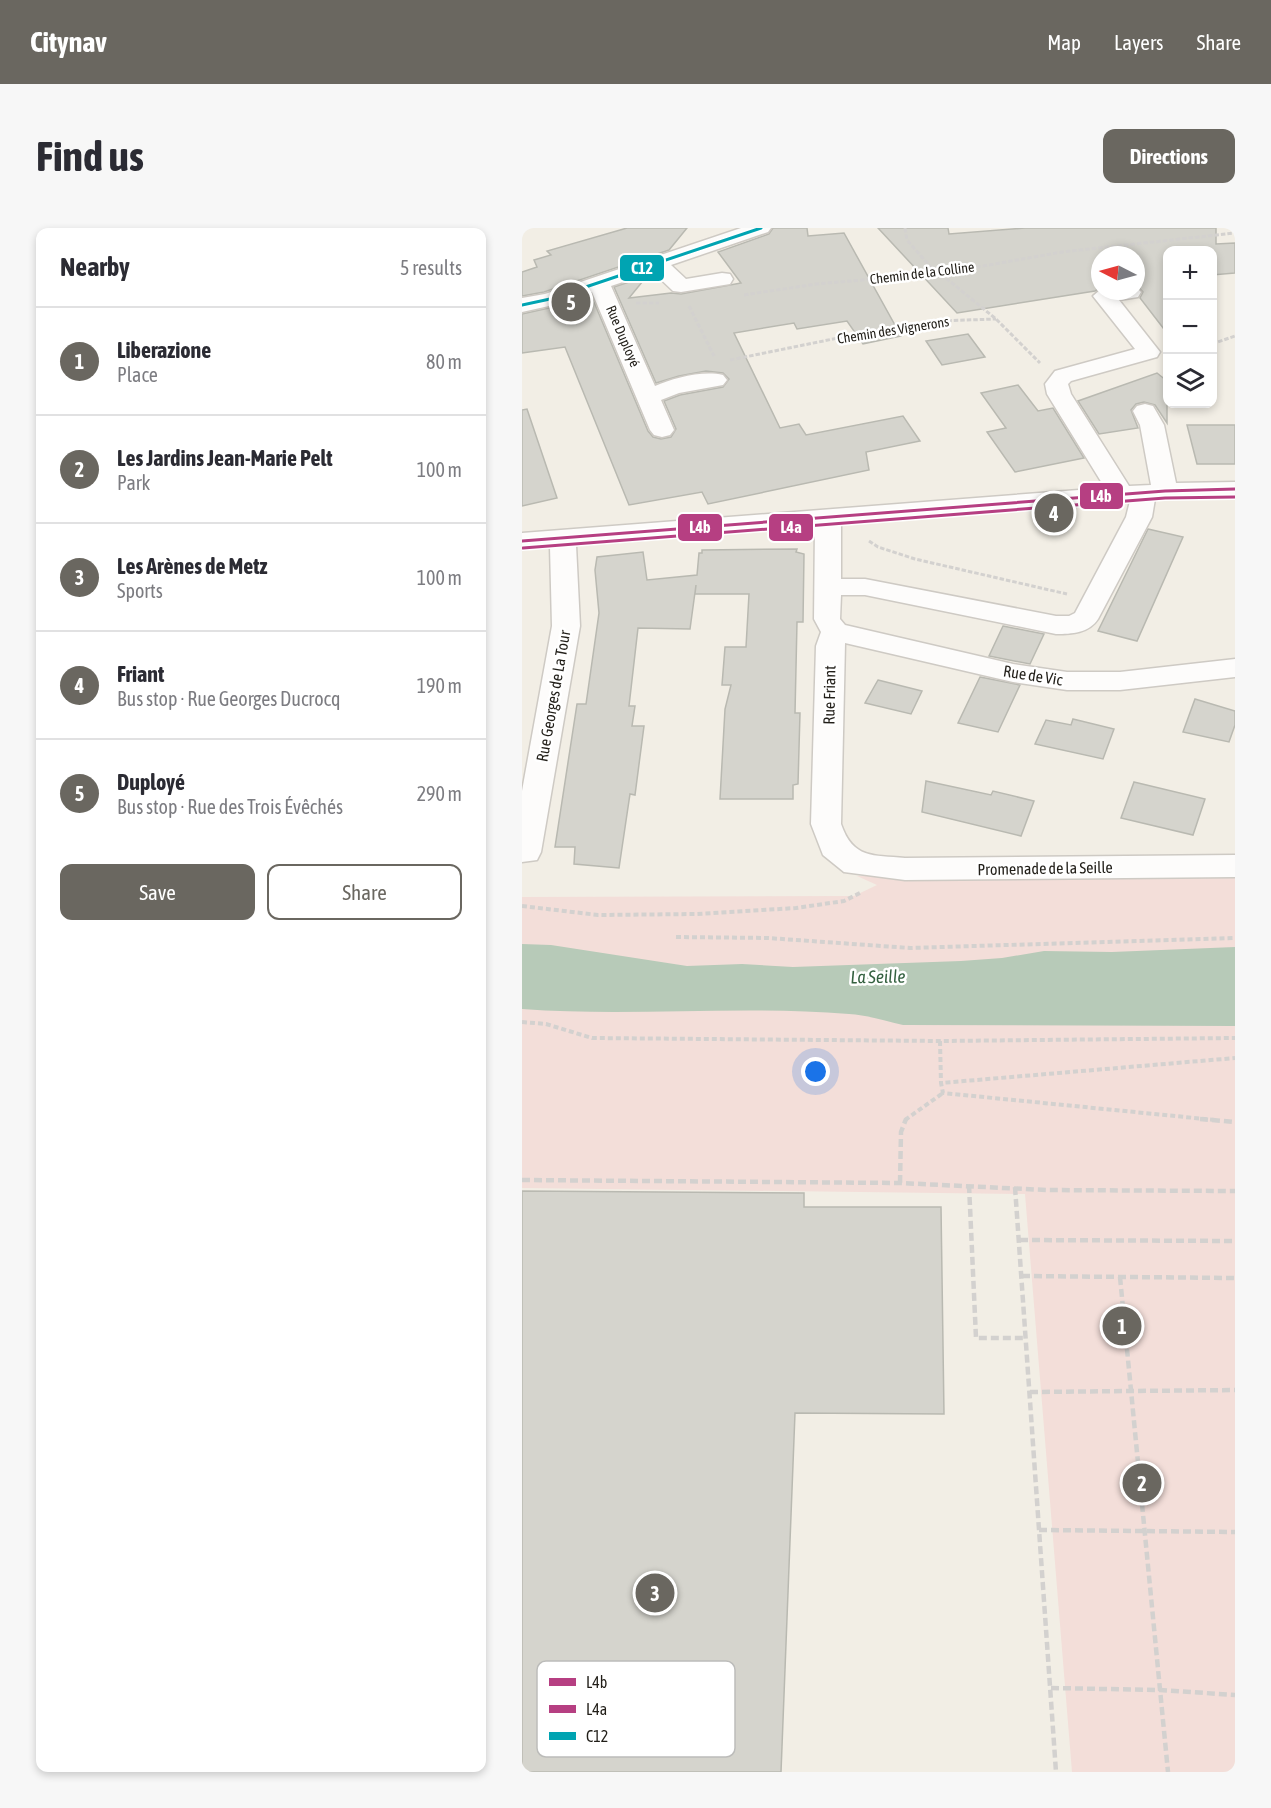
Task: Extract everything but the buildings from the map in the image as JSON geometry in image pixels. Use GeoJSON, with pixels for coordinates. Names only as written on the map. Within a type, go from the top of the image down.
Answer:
{"type":"FeatureCollection","features":[{"type":"Feature","properties":{"kind":"street"},"geometry":{"type":"LineString","coordinates":[[522,305],[604,293],[657,264],[761,228]]}},
{"type":"Feature","properties":{"kind":"street"},"geometry":{"type":"LineString","coordinates":[[657,264],[681,286],[728,288]]}},
{"type":"Feature","properties":{"kind":"street","name":"Rue Duployé"},"geometry":{"type":"LineString","coordinates":[[604,293],[662,430]]}},
{"type":"Feature","properties":{"kind":"street"},"geometry":{"type":"LineString","coordinates":[[1107,300],[1149,352],[1063,376],[1057,380],[1056,385],[1059,394],[1143,493]]}},
{"type":"Feature","properties":{"kind":"street"},"geometry":{"type":"LineString","coordinates":[[647,394],[716,371]]}},
{"type":"Feature","properties":{"kind":"street"},"geometry":{"type":"LineString","coordinates":[[828,587],[865,587],[1056,625],[1072,625],[1084,619],[1139,516],[1143,502],[1152,425],[1145,411]]}},
{"type":"Feature","properties":{"kind":"street"},"geometry":{"type":"LineString","coordinates":[[522,541],[828,525],[1143,493],[1235,489]]}},
{"type":"Feature","properties":{"kind":"street","name":"Rue Friant"},"geometry":{"type":"LineString","coordinates":[[828,525],[827,619],[835,632],[830,646],[826,824],[834,847],[855,864]]}},
{"type":"Feature","properties":{"kind":"street","name":"Rue Georges de La Tour"},"geometry":{"type":"LineString","coordinates":[[526,852],[566,626],[563,538]]}},
{"type":"Feature","properties":{"kind":"street","name":"Rue de Vic"},"geometry":{"type":"LineString","coordinates":[[835,632],[1013,673],[1067,681],[1119,681],[1235,668]]}},
{"type":"Feature","properties":{"kind":"street","name":"Promenade de la Seille"},"geometry":{"type":"LineString","coordinates":[[855,864],[887,868],[1235,866]]}},
{"type":"Feature","properties":{"kind":"path"},"geometry":{"type":"LineString","coordinates":[[905,228],[907,240],[939,274],[996,319],[1045,368],[1063,376]]}},
{"type":"Feature","properties":{"kind":"path","name":"Chemin de la Colline"},"geometry":{"type":"LineString","coordinates":[[728,288],[816,284],[939,274],[1062,252],[1235,233]]}},
{"type":"Feature","properties":{"kind":"path"},"geometry":{"type":"LineString","coordinates":[[604,293],[666,303]]}},
{"type":"Feature","properties":{"kind":"path"},"geometry":{"type":"LineString","coordinates":[[688,303],[716,371]]}},
{"type":"Feature","properties":{"kind":"path","name":"Chemin des Vignerons"},"geometry":{"type":"LineString","coordinates":[[729,360],[906,325],[996,319]]}},
{"type":"Feature","properties":{"kind":"path"},"geometry":{"type":"LineString","coordinates":[[1217,342],[1235,336]]}},
{"type":"Feature","properties":{"kind":"path"},"geometry":{"type":"LineString","coordinates":[[828,525],[853,533],[878,547],[915,559],[1094,601]]}},
{"type":"Feature","properties":{"kind":"path"},"geometry":{"type":"LineString","coordinates":[[522,906],[598,915],[697,914],[796,908],[844,901],[878,885],[887,868]]}},
{"type":"Feature","properties":{"kind":"path"},"geometry":{"type":"LineString","coordinates":[[676,937],[768,938],[910,948],[1235,938]]}},
{"type":"Feature","properties":{"kind":"path"},"geometry":{"type":"LineString","coordinates":[[522,1022],[546,1024],[592,1038],[940,1041],[1235,1038]]}},
{"type":"Feature","properties":{"kind":"path"},"geometry":{"type":"LineString","coordinates":[[940,1041],[943,1093]]}},
{"type":"Feature","properties":{"kind":"path"},"geometry":{"type":"LineString","coordinates":[[941,1083],[1235,1058]]}},
{"type":"Feature","properties":{"kind":"path"},"geometry":{"type":"LineString","coordinates":[[900,1183],[901,1132],[904,1119],[943,1093],[1235,1122]]}},
{"type":"Feature","properties":{"kind":"path"},"geometry":{"type":"LineString","coordinates":[[522,1180],[900,1183],[1046,1190],[1235,1191]]}},
{"type":"Feature","properties":{"kind":"path"},"geometry":{"type":"LineString","coordinates":[[969,1185],[976,1338],[1026,1338]]}},
{"type":"Feature","properties":{"kind":"path"},"geometry":{"type":"LineString","coordinates":[[1015,1187],[1056,1772]]}},
{"type":"Feature","properties":{"kind":"path"},"geometry":{"type":"LineString","coordinates":[[1019,1240],[1235,1240]]}},
{"type":"Feature","properties":{"kind":"path"},"geometry":{"type":"LineString","coordinates":[[1022,1276],[1235,1278]]}},
{"type":"Feature","properties":{"kind":"path"},"geometry":{"type":"LineString","coordinates":[[1120,1277],[1168,1772]]}},
{"type":"Feature","properties":{"kind":"path"},"geometry":{"type":"LineString","coordinates":[[1030,1392],[1235,1390]]}},
{"type":"Feature","properties":{"kind":"path"},"geometry":{"type":"LineString","coordinates":[[1039,1530],[1235,1532]]}},
{"type":"Feature","properties":{"kind":"path"},"geometry":{"type":"LineString","coordinates":[[1051,1688],[1160,1690],[1235,1695]]}},
{"type":"Feature","properties":{"kind":"shaded area"},"geometry":{"type":"Polygon","coordinates":[[[1235,873],[1235,1772],[1072,1772],[1025,1194],[522,1188],[522,897],[854,896],[877,885],[857,876],[1235,873]]]}},
{"type":"Feature","properties":{"kind":"water","name":"La Seille"},"geometry":{"type":"Polygon","coordinates":[[[522,944],[551,945],[687,966],[742,964],[793,967],[961,961],[1002,958],[1044,951],[1112,952],[1235,947],[1235,1026],[903,1025],[856,1015],[808,1012],[604,1012],[522,1009],[522,944]]]}},
{"type":"Feature","properties":{"kind":"transit line","name":"C12"},"geometry":{"type":"LineString","coordinates":[[522,305],[550,299],[761,228]]}},
{"type":"Feature","properties":{"kind":"transit line","name":"L4b"},"geometry":{"type":"LineString","coordinates":[[522,541],[1165,491],[1235,489]]}},
{"type":"Feature","properties":{"kind":"transit line","name":"L4a"},"geometry":{"type":"LineString","coordinates":[[523,548],[1165,498],[1235,497]]}},
{"type":"Feature","properties":{"kind":"place","name":"Duployé"},"geometry":{"type":"Point","coordinates":[571,302]}},
{"type":"Feature","properties":{"kind":"place","name":"Friant"},"geometry":{"type":"Point","coordinates":[1054,513]}},
{"type":"Feature","properties":{"kind":"place","name":"Liberazione"},"geometry":{"type":"Point","coordinates":[1122,1326]}},
{"type":"Feature","properties":{"kind":"place","name":"Les Jardins Jean-Marie Pelt"},"geometry":{"type":"Point","coordinates":[1142,1483]}},
{"type":"Feature","properties":{"kind":"place","name":"Les Arènes de Metz"},"geometry":{"type":"Point","coordinates":[655,1593]}}]}
